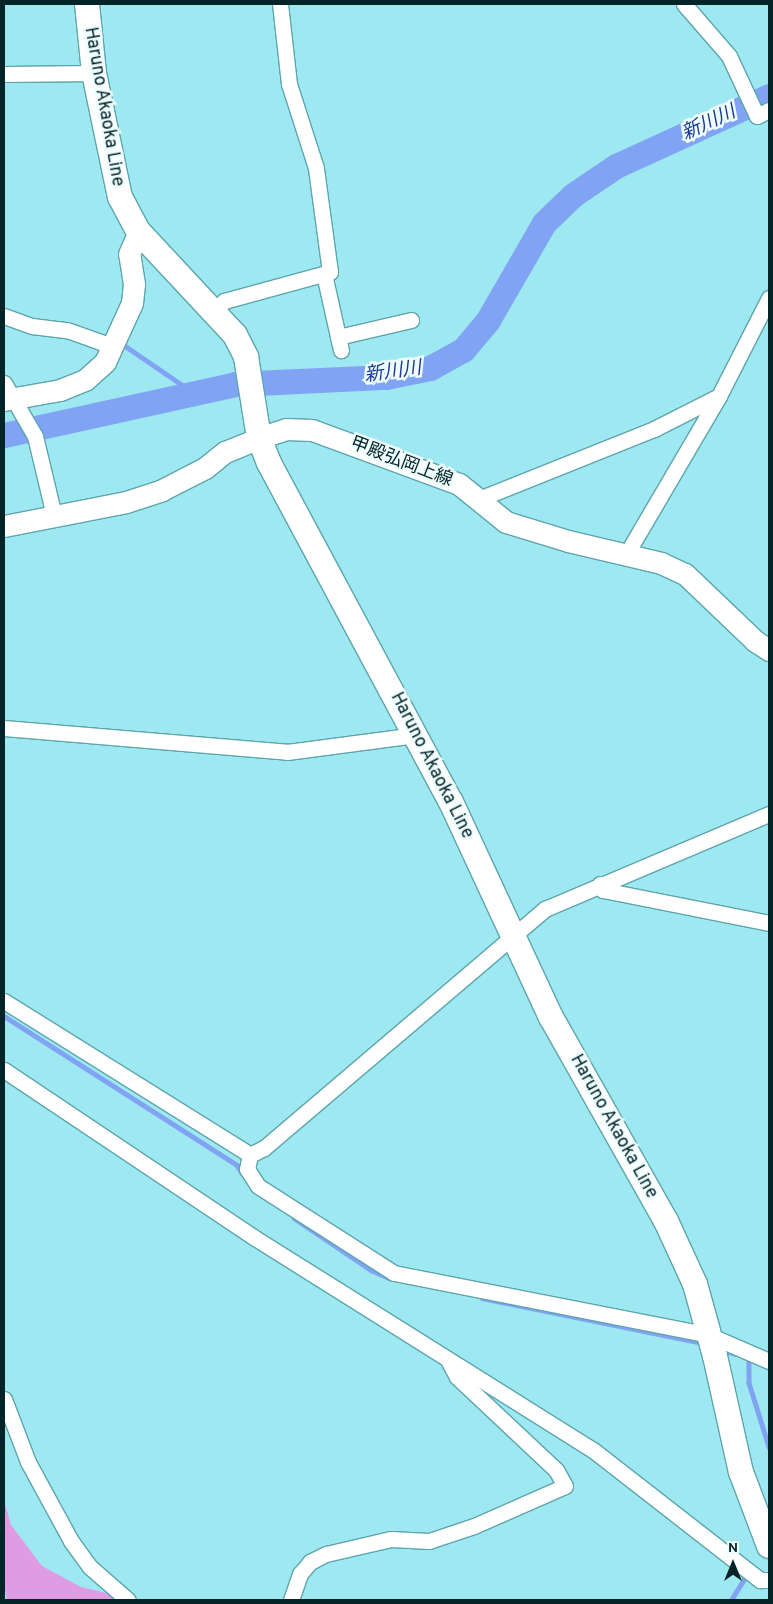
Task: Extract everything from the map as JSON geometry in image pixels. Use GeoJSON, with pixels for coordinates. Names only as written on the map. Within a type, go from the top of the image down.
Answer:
{"type":"FeatureCollection","features":[{"type":"Feature","properties":{"kind":"main road","name":"Haruno Akaoka Line"},"geometry":{"type":"LineString","coordinates":[[87,4],[94,73],[118,190],[139,232],[215,310],[235,335],[252,387],[259,438],[269,463],[455,811],[511,935],[551,1016],[666,1221],[695,1284],[741,1472],[769,1546]]}},
{"type":"Feature","properties":{"kind":"main road"},"geometry":{"type":"LineString","coordinates":[[8,393],[60,390],[84,380],[105,362],[132,304],[134,284],[130,254],[139,232]]}},
{"type":"Feature","properties":{"kind":"main road","name":"甲殿弘岡上線"},"geometry":{"type":"LineString","coordinates":[[4,526],[126,502],[162,490],[205,468],[225,452],[259,438],[286,429],[312,430],[459,484],[479,499],[494,515],[506,522],[568,541],[627,553],[661,563],[685,574],[755,641],[769,650]]}},
{"type":"Feature","properties":{"kind":"street"},"geometry":{"type":"LineString","coordinates":[[215,310],[224,301],[330,272],[316,168],[289,84],[280,4]]}},
{"type":"Feature","properties":{"kind":"street"},"geometry":{"type":"LineString","coordinates":[[684,4],[729,56],[746,94],[762,111]]}},
{"type":"Feature","properties":{"kind":"street"},"geometry":{"type":"LineString","coordinates":[[4,74],[94,73]]}},
{"type":"Feature","properties":{"kind":"street"},"geometry":{"type":"LineString","coordinates":[[324,274],[340,344],[411,320]]}},
{"type":"Feature","properties":{"kind":"street"},"geometry":{"type":"LineString","coordinates":[[627,553],[719,396],[769,298]]}},
{"type":"Feature","properties":{"kind":"street"},"geometry":{"type":"LineString","coordinates":[[4,316],[32,326],[67,330],[114,341]]}},
{"type":"Feature","properties":{"kind":"street"},"geometry":{"type":"LineString","coordinates":[[8,393],[35,436],[54,516]]}},
{"type":"Feature","properties":{"kind":"street"},"geometry":{"type":"LineString","coordinates":[[479,499],[654,429],[719,396]]}},
{"type":"Feature","properties":{"kind":"street"},"geometry":{"type":"LineString","coordinates":[[4,728],[287,752],[416,735]]}},
{"type":"Feature","properties":{"kind":"street"},"geometry":{"type":"LineString","coordinates":[[250,1155],[264,1148],[511,935],[545,909],[600,884],[769,814]]}},
{"type":"Feature","properties":{"kind":"street"},"geometry":{"type":"LineString","coordinates":[[600,884],[604,890],[769,923]]}},
{"type":"Feature","properties":{"kind":"street"},"geometry":{"type":"LineString","coordinates":[[4,1001],[250,1155]]}},
{"type":"Feature","properties":{"kind":"street"},"geometry":{"type":"LineString","coordinates":[[4,1070],[255,1238],[593,1450],[760,1580],[769,1580]]}},
{"type":"Feature","properties":{"kind":"street"},"geometry":{"type":"LineString","coordinates":[[250,1155],[247,1169],[258,1186],[394,1273],[709,1335],[769,1361]]}},
{"type":"Feature","properties":{"kind":"street"},"geometry":{"type":"LineString","coordinates":[[291,1600],[300,1574],[310,1562],[326,1554],[391,1539],[429,1541],[474,1526],[565,1486],[556,1470],[457,1377],[448,1359]]}},
{"type":"Feature","properties":{"kind":"street"},"geometry":{"type":"LineString","coordinates":[[4,1399],[8,1415],[28,1462],[71,1541],[90,1567],[128,1600]]}},
{"type":"Feature","properties":{"kind":"shaded area"},"geometry":{"type":"Polygon","coordinates":[[[4,1500],[11,1525],[42,1566],[81,1587],[123,1597],[124,1600],[7,1600],[4,1585],[4,1500]]]}},
{"type":"Feature","properties":{"kind":"waterway","name":"新川川"},"geometry":{"type":"LineString","coordinates":[[4,435],[235,384],[386,377],[430,368],[463,350],[488,320],[544,223],[573,195],[616,166],[769,96]]}},
{"type":"Feature","properties":{"kind":"waterway"},"geometry":{"type":"LineString","coordinates":[[121,343],[191,391]]}},
{"type":"Feature","properties":{"kind":"waterway"},"geometry":{"type":"LineString","coordinates":[[4,1016],[237,1165],[242,1173]]}},
{"type":"Feature","properties":{"kind":"waterway"},"geometry":{"type":"LineString","coordinates":[[294,1218],[371,1270],[389,1278]]}},
{"type":"Feature","properties":{"kind":"waterway"},"geometry":{"type":"LineString","coordinates":[[482,1298],[698,1342]]}},
{"type":"Feature","properties":{"kind":"waterway"},"geometry":{"type":"LineString","coordinates":[[726,1351],[736,1354]]}},
{"type":"Feature","properties":{"kind":"waterway"},"geometry":{"type":"LineString","coordinates":[[749,1358],[749,1383],[769,1447]]}},
{"type":"Feature","properties":{"kind":"waterway"},"geometry":{"type":"LineString","coordinates":[[731,1600],[745,1578]]}}]}
